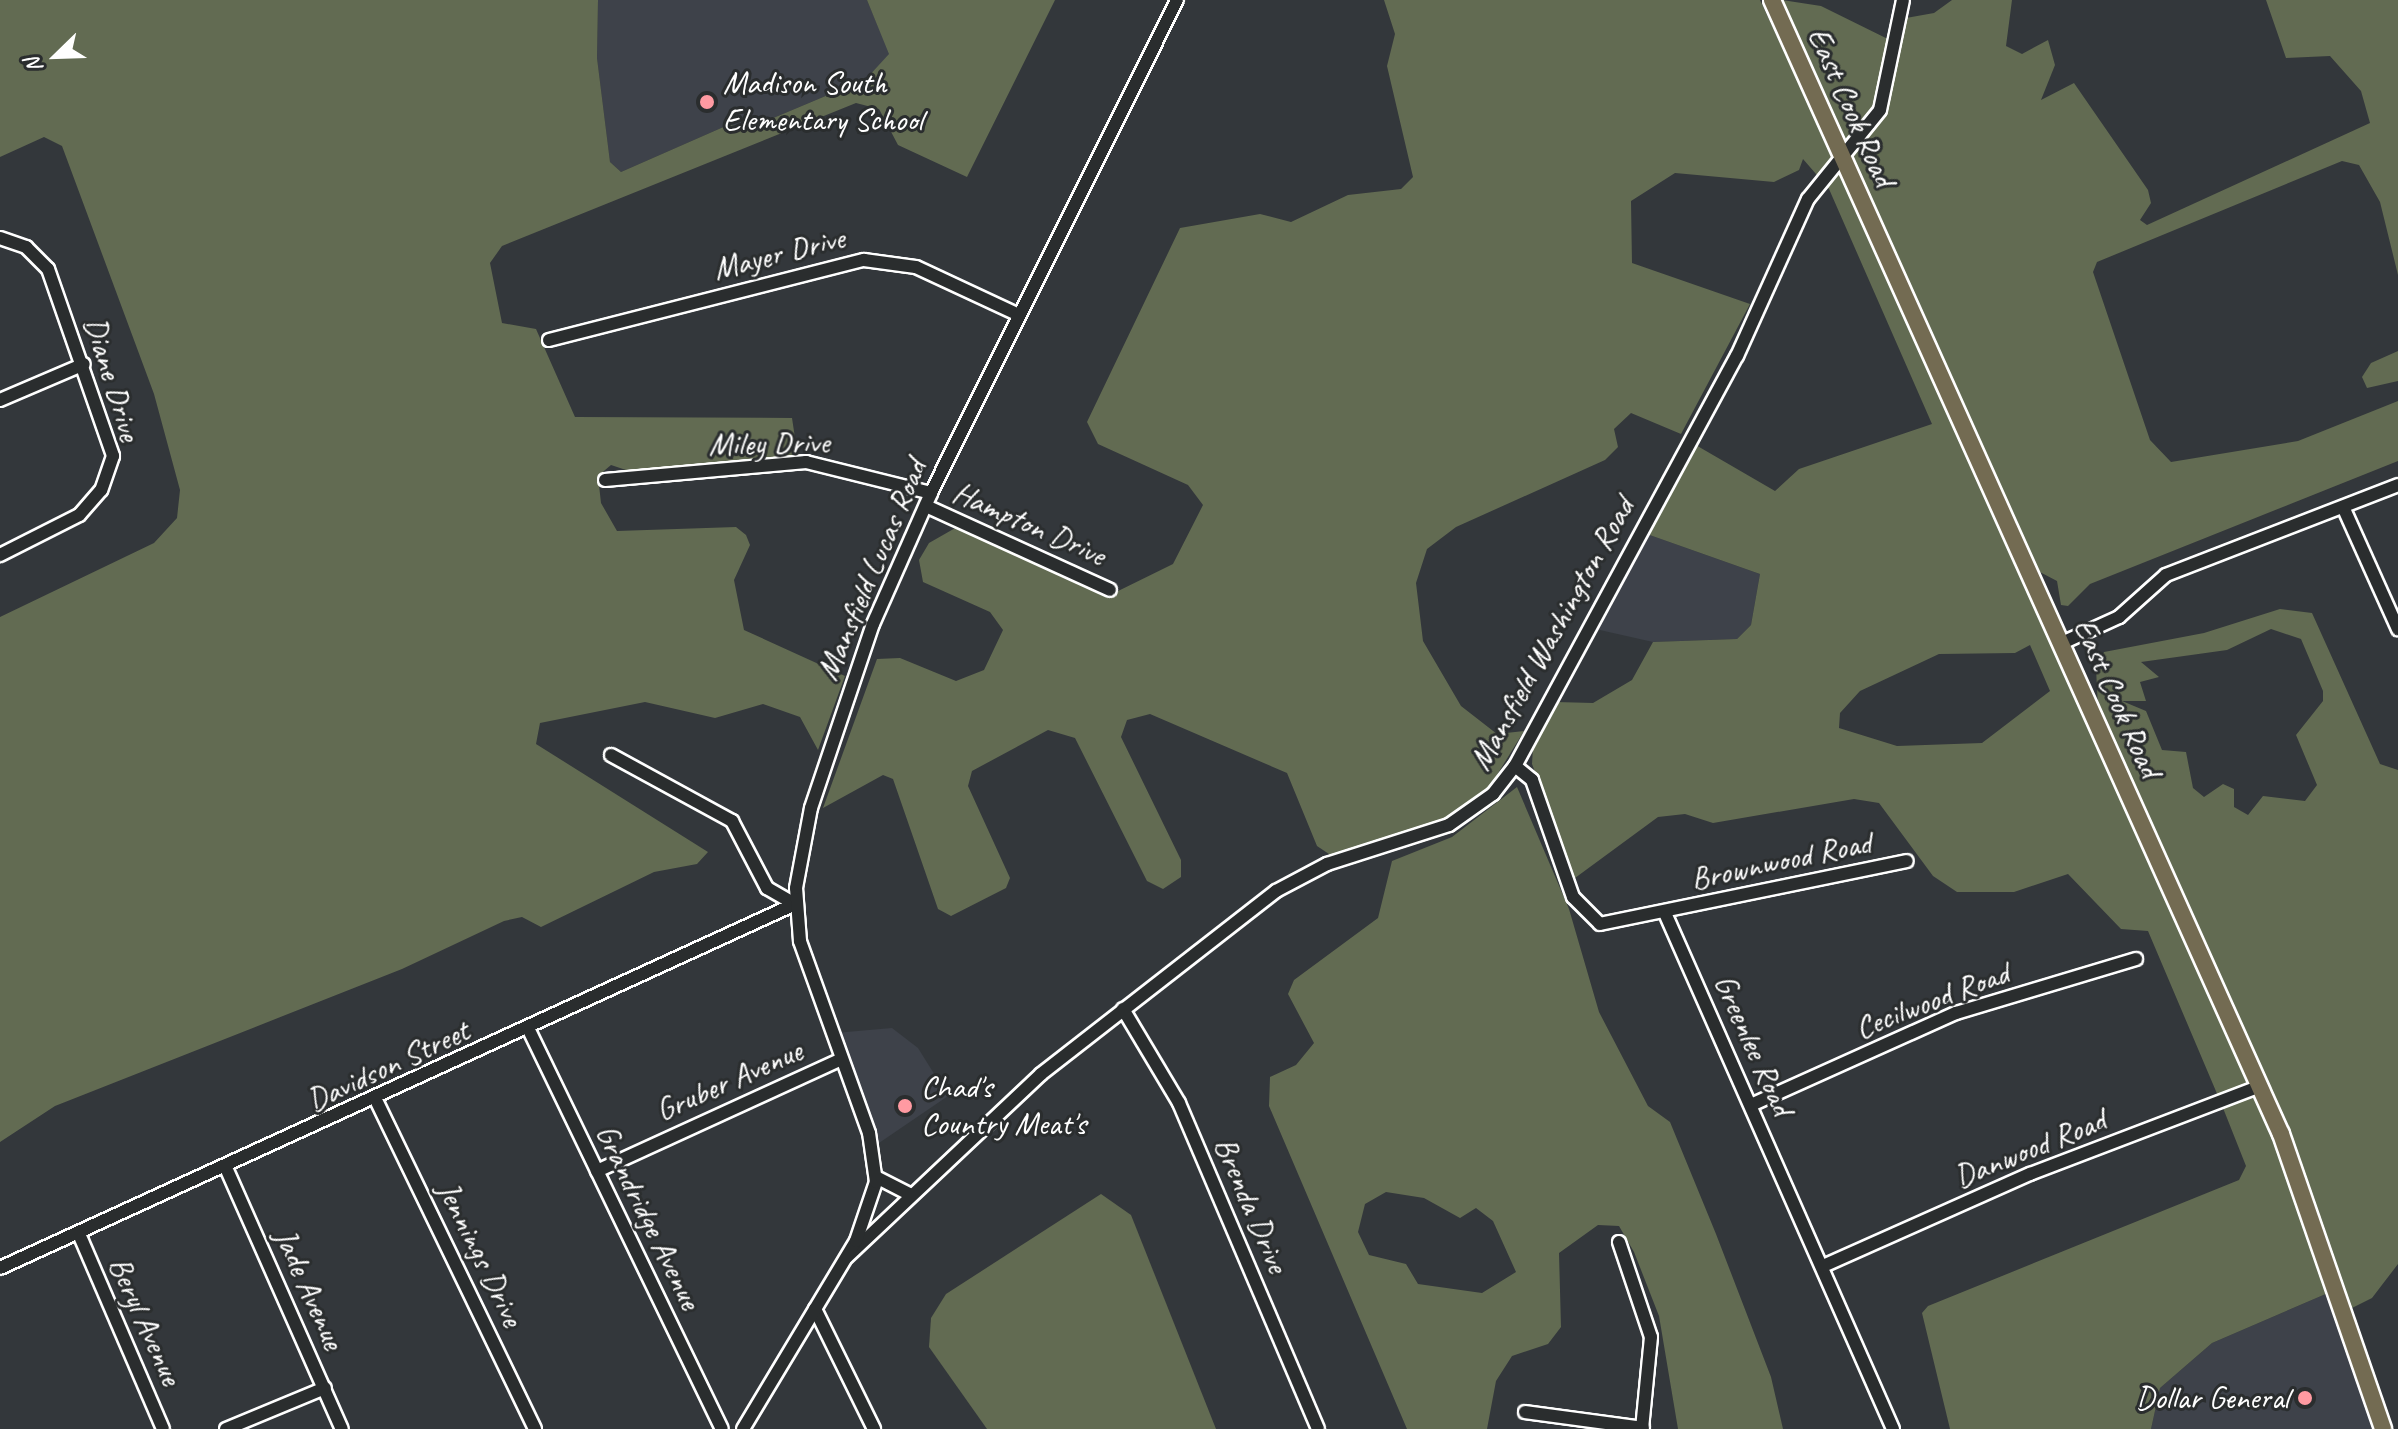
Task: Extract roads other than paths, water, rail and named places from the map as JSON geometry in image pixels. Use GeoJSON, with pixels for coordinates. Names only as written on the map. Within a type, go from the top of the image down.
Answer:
{"type":"FeatureCollection","features":[{"type":"Feature","properties":{"kind":"main road","name":"East Cook Road"},"geometry":{"type":"LineString","coordinates":[[1772,0],[2260,1086],[2303,1189],[2383,1429]]}},
{"type":"Feature","properties":{"kind":"street","name":"Mansfield Lucas Road"},"geometry":{"type":"LineString","coordinates":[[847,1257],[875,1194],[876,1177],[869,1133],[810,980],[795,904],[803,836],[828,752],[873,624],[928,499],[1017,314],[1177,0]]}},
{"type":"Feature","properties":{"kind":"street","name":"Mansfield Washington Road"},"geometry":{"type":"LineString","coordinates":[[847,1257],[909,1194],[1123,1009],[1291,881],[1462,819],[1515,766],[1737,356],[1808,199],[1880,110],[1903,0]]}},
{"type":"Feature","properties":{"kind":"street","name":"Diane Drive"},"geometry":{"type":"LineString","coordinates":[[0,238],[43,261],[84,364],[112,446],[106,478],[71,521],[0,555]]}},
{"type":"Feature","properties":{"kind":"street","name":"Mayer Drive"},"geometry":{"type":"LineString","coordinates":[[549,340],[864,260],[916,267],[1017,314]]}},
{"type":"Feature","properties":{"kind":"street"},"geometry":{"type":"LineString","coordinates":[[0,400],[84,364]]}},
{"type":"Feature","properties":{"kind":"street","name":"Miley Drive"},"geometry":{"type":"LineString","coordinates":[[605,480],[806,462],[928,499]]}},
{"type":"Feature","properties":{"kind":"street"},"geometry":{"type":"LineString","coordinates":[[2062,643],[2119,617],[2166,575],[2344,509],[2398,485]]}},
{"type":"Feature","properties":{"kind":"street","name":"Hampton Drive"},"geometry":{"type":"LineString","coordinates":[[928,499],[1110,590]]}},
{"type":"Feature","properties":{"kind":"street"},"geometry":{"type":"LineString","coordinates":[[2344,509],[2398,629]]}},
{"type":"Feature","properties":{"kind":"street"},"geometry":{"type":"LineString","coordinates":[[611,755],[732,821],[767,888],[795,904]]}},
{"type":"Feature","properties":{"kind":"street"},"geometry":{"type":"LineString","coordinates":[[1515,766],[1532,780],[1586,916],[1610,924],[1665,913]]}},
{"type":"Feature","properties":{"kind":"street","name":"Brownwood Road"},"geometry":{"type":"LineString","coordinates":[[1665,913],[1907,861]]}},
{"type":"Feature","properties":{"kind":"street","name":"Davidson Street"},"geometry":{"type":"LineString","coordinates":[[0,1268],[377,1102],[795,904]]}},
{"type":"Feature","properties":{"kind":"street","name":"Greenlee Road"},"geometry":{"type":"LineString","coordinates":[[1665,913],[1893,1429]]}},
{"type":"Feature","properties":{"kind":"street","name":"Cecilwood Road"},"geometry":{"type":"LineString","coordinates":[[1751,1105],[1956,1013],[2136,959]]}},
{"type":"Feature","properties":{"kind":"street","name":"Brenda Drive"},"geometry":{"type":"LineString","coordinates":[[1123,1009],[1167,1077],[1318,1429]]}},
{"type":"Feature","properties":{"kind":"street","name":"Grandridge Avenue"},"geometry":{"type":"LineString","coordinates":[[528,1028],[722,1429]]}},
{"type":"Feature","properties":{"kind":"street","name":"Gruber Avenue"},"geometry":{"type":"LineString","coordinates":[[597,1171],[840,1060]]}},
{"type":"Feature","properties":{"kind":"street","name":"Danwood Road"},"geometry":{"type":"LineString","coordinates":[[1823,1266],[2030,1174],[2260,1086]]}},
{"type":"Feature","properties":{"kind":"street","name":"Jennings Drive"},"geometry":{"type":"LineString","coordinates":[[377,1102],[535,1429]]}},
{"type":"Feature","properties":{"kind":"street","name":"Jade Avenue"},"geometry":{"type":"LineString","coordinates":[[227,1170],[342,1429]]}},
{"type":"Feature","properties":{"kind":"street"},"geometry":{"type":"LineString","coordinates":[[876,1177],[909,1194]]}},
{"type":"Feature","properties":{"kind":"street","name":"Beryl Avenue"},"geometry":{"type":"LineString","coordinates":[[79,1234],[163,1429]]}},
{"type":"Feature","properties":{"kind":"street"},"geometry":{"type":"LineString","coordinates":[[1525,1412],[1642,1428],[1651,1337],[1619,1242]]}},
{"type":"Feature","properties":{"kind":"street"},"geometry":{"type":"LineString","coordinates":[[743,1429],[847,1257]]}},
{"type":"Feature","properties":{"kind":"street"},"geometry":{"type":"LineString","coordinates":[[815,1309],[874,1429]]}},
{"type":"Feature","properties":{"kind":"street"},"geometry":{"type":"LineString","coordinates":[[226,1429],[325,1388]]}},
{"type":"Feature","properties":{"kind":"place","name":"Madison South Elementary School"},"geometry":{"type":"Point","coordinates":[707,102]}},
{"type":"Feature","properties":{"kind":"place","name":"Chad's Country Meat's"},"geometry":{"type":"Point","coordinates":[905,1106]}},
{"type":"Feature","properties":{"kind":"place","name":"Dollar General"},"geometry":{"type":"Point","coordinates":[2305,1398]}}]}
